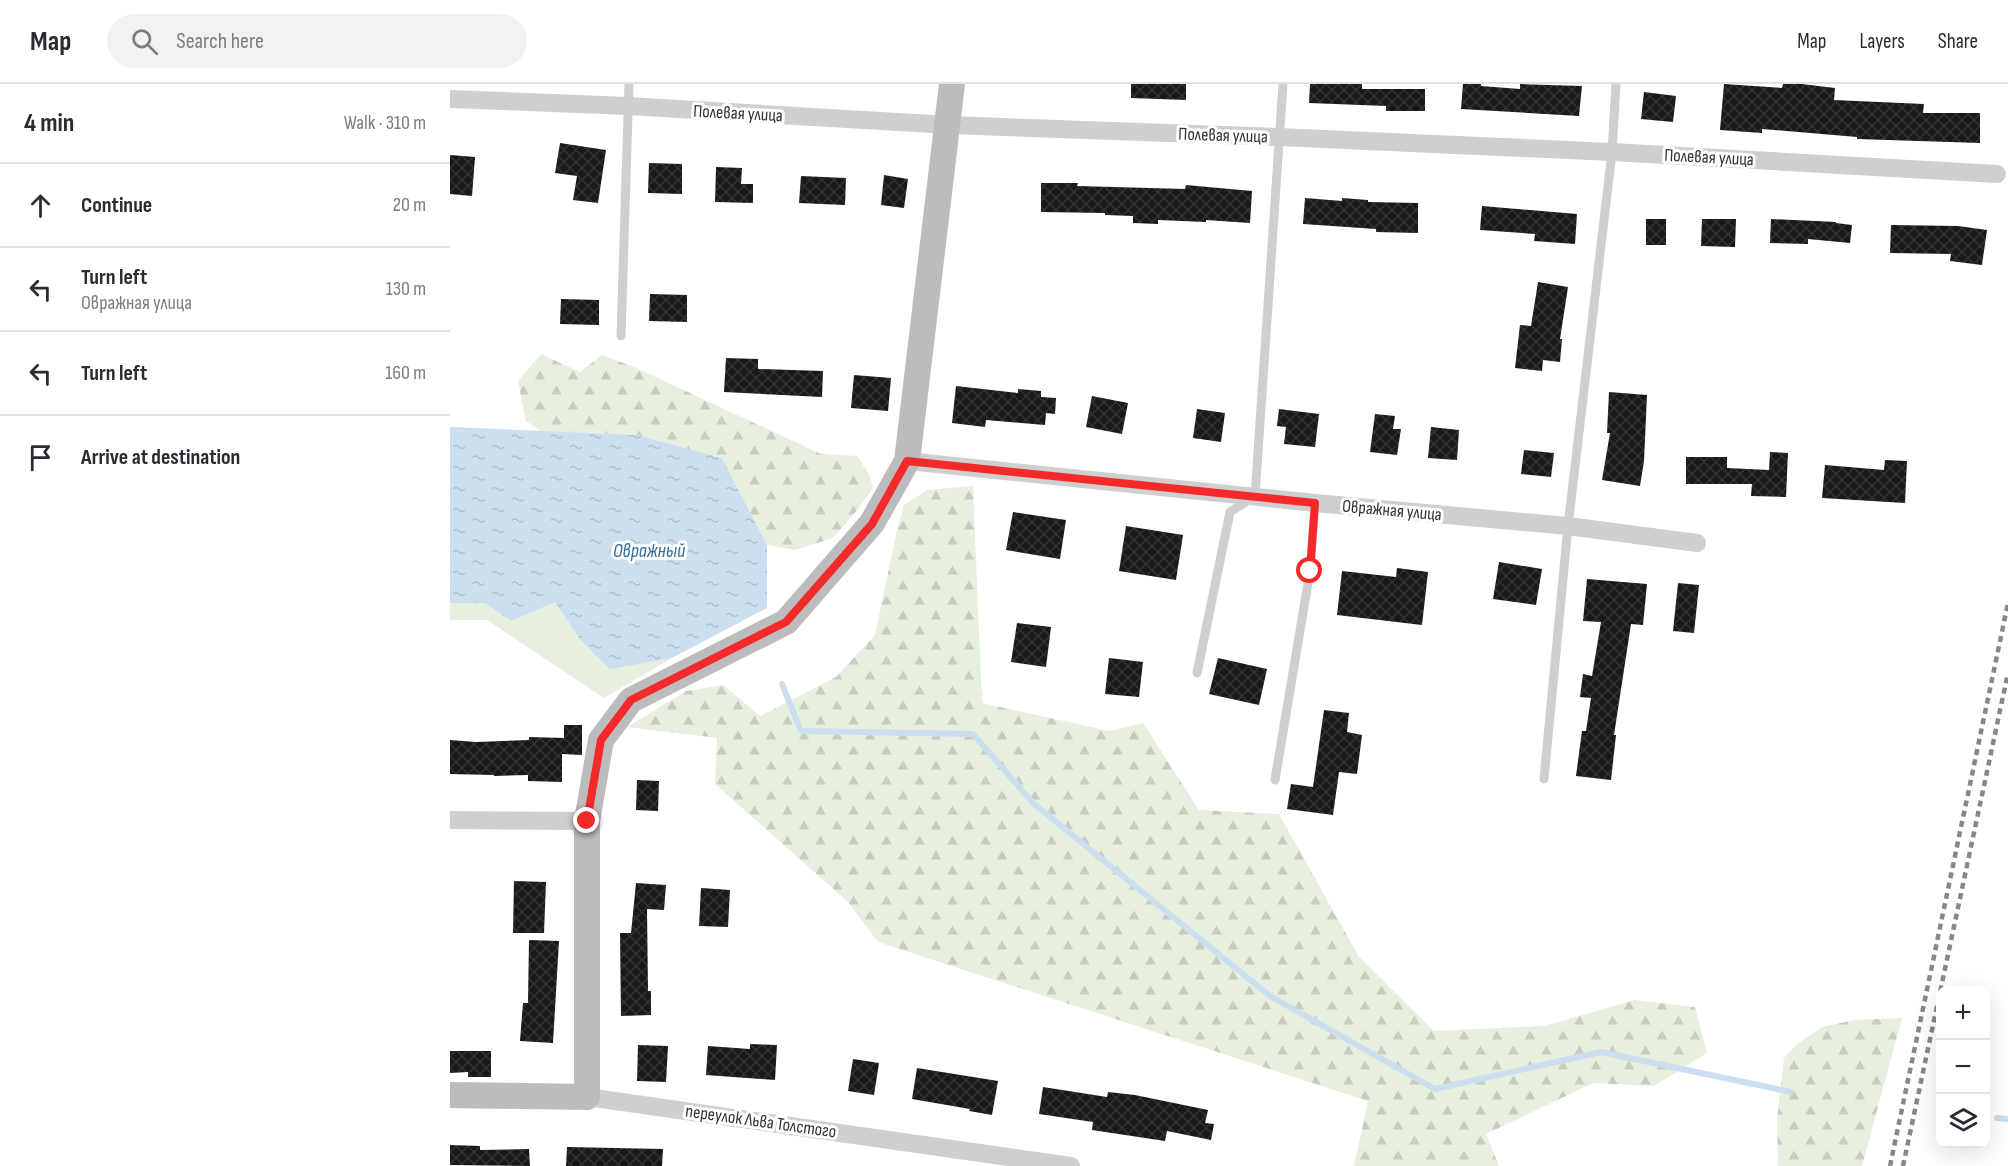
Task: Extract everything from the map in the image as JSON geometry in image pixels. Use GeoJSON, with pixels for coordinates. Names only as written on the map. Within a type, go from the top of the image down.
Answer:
{"type":"FeatureCollection","features":[{"type":"Feature","properties":{"kind":"street"},"geometry":{"type":"LineString","coordinates":[[587,1096],[587,821],[601,740],[631,700],[786,622],[872,524],[907,461],[949,125],[952,84]]}},
{"type":"Feature","properties":{"kind":"street","name":"Полевая улица"},"geometry":{"type":"LineString","coordinates":[[450,99],[628,106],[949,125],[1612,152],[1997,174]]}},
{"type":"Feature","properties":{"kind":"street","name":"Овражная улица"},"geometry":{"type":"LineString","coordinates":[[907,461],[1315,503],[1569,526],[1697,543]]}},
{"type":"Feature","properties":{"kind":"street"},"geometry":{"type":"LineString","coordinates":[[450,820],[587,821]]}},
{"type":"Feature","properties":{"kind":"street","name":"переулок Льва Толстого"},"geometry":{"type":"LineString","coordinates":[[450,1095],[587,1096],[1071,1166]]}},
{"type":"Feature","properties":{"kind":"lane"},"geometry":{"type":"LineString","coordinates":[[621,336],[629,84]]}},
{"type":"Feature","properties":{"kind":"lane"},"geometry":{"type":"LineString","coordinates":[[1197,673],[1230,512],[1255,496],[1283,84]]}},
{"type":"Feature","properties":{"kind":"lane"},"geometry":{"type":"LineString","coordinates":[[1544,778],[1569,526],[1612,152],[1616,84]]}},
{"type":"Feature","properties":{"kind":"lane"},"geometry":{"type":"LineString","coordinates":[[1275,780],[1310,571],[1315,503]]}},
{"type":"Feature","properties":{"kind":"green space"},"geometry":{"type":"Polygon","coordinates":[[[541,354],[580,372],[602,355],[634,367],[821,454],[857,456],[869,474],[873,487],[833,538],[795,550],[767,545],[722,458],[637,435],[541,431],[526,421],[518,381],[541,354]]]}},
{"type":"Feature","properties":{"kind":"green space"},"geometry":{"type":"Polygon","coordinates":[[[973,486],[982,703],[1109,731],[1143,723],[1199,810],[1279,814],[1359,957],[1434,1031],[1545,1026],[1635,1000],[1695,1007],[1707,1053],[1654,1086],[1593,1083],[1486,1134],[1499,1166],[1354,1166],[1368,1101],[878,942],[847,901],[715,784],[717,738],[627,727],[686,691],[723,685],[760,716],[836,677],[875,635],[904,505],[927,490],[973,486]]]}},
{"type":"Feature","properties":{"kind":"green space"},"geometry":{"type":"Polygon","coordinates":[[[555,602],[581,641],[610,668],[672,658],[604,698],[487,620],[450,620],[450,603],[485,603],[511,620],[555,602]]]}},
{"type":"Feature","properties":{"kind":"green space"},"geometry":{"type":"Polygon","coordinates":[[[1902,1018],[1862,1166],[1778,1166],[1777,1119],[1784,1058],[1796,1045],[1822,1027],[1854,1020],[1902,1018]]]}},
{"type":"Feature","properties":{"kind":"water","name":"Овражный"},"geometry":{"type":"Polygon","coordinates":[[[450,427],[637,435],[722,458],[767,545],[767,608],[672,658],[610,669],[581,641],[555,602],[511,621],[485,603],[450,603],[450,427]]]}},
{"type":"Feature","properties":{"kind":"building"},"geometry":{"type":"Polygon","coordinates":[[[1131,84],[1186,84],[1186,100],[1131,98],[1131,84]]]}},
{"type":"Feature","properties":{"kind":"building"},"geometry":{"type":"Polygon","coordinates":[[[1310,84],[1362,84],[1362,89],[1425,89],[1425,111],[1386,111],[1386,106],[1309,103],[1310,84]]]}},
{"type":"Feature","properties":{"kind":"building"},"geometry":{"type":"Polygon","coordinates":[[[1463,84],[1520,89],[1520,84],[1582,86],[1579,116],[1461,109],[1463,84]]]}},
{"type":"Feature","properties":{"kind":"building"},"geometry":{"type":"Polygon","coordinates":[[[1724,84],[1782,88],[1783,84],[1802,84],[1835,88],[1834,100],[1924,104],[1923,113],[1980,113],[1980,143],[1857,139],[1857,137],[1762,129],[1762,133],[1720,130],[1724,84]]]}},
{"type":"Feature","properties":{"kind":"building"},"geometry":{"type":"Polygon","coordinates":[[[1644,92],[1676,96],[1673,122],[1641,119],[1644,92]]]}},
{"type":"Feature","properties":{"kind":"building"},"geometry":{"type":"Polygon","coordinates":[[[560,143],[606,150],[598,203],[573,200],[577,176],[555,173],[560,143]]]}},
{"type":"Feature","properties":{"kind":"building"},"geometry":{"type":"Polygon","coordinates":[[[450,155],[475,157],[472,196],[450,194],[450,155]]]}},
{"type":"Feature","properties":{"kind":"building"},"geometry":{"type":"Polygon","coordinates":[[[649,163],[682,164],[682,194],[648,193],[649,163]]]}},
{"type":"Feature","properties":{"kind":"building"},"geometry":{"type":"Polygon","coordinates":[[[716,167],[742,168],[741,184],[753,184],[753,203],[715,202],[716,167]]]}},
{"type":"Feature","properties":{"kind":"building"},"geometry":{"type":"Polygon","coordinates":[[[884,175],[908,179],[904,208],[881,205],[884,175]]]}},
{"type":"Feature","properties":{"kind":"building"},"geometry":{"type":"Polygon","coordinates":[[[801,176],[846,178],[845,205],[799,203],[801,176]]]}},
{"type":"Feature","properties":{"kind":"building"},"geometry":{"type":"Polygon","coordinates":[[[1041,183],[1185,189],[1186,185],[1252,191],[1250,223],[1158,220],[1158,224],[1133,223],[1133,216],[1041,212],[1041,183]]]}},
{"type":"Feature","properties":{"kind":"building"},"geometry":{"type":"Polygon","coordinates":[[[1305,198],[1418,203],[1418,233],[1376,232],[1376,229],[1303,224],[1305,198]]]}},
{"type":"Feature","properties":{"kind":"building"},"geometry":{"type":"Polygon","coordinates":[[[1482,206],[1577,214],[1575,244],[1534,241],[1535,234],[1480,230],[1482,206]]]}},
{"type":"Feature","properties":{"kind":"building"},"geometry":{"type":"Polygon","coordinates":[[[1646,219],[1666,219],[1666,245],[1646,245],[1646,219]]]}},
{"type":"Feature","properties":{"kind":"building"},"geometry":{"type":"Polygon","coordinates":[[[1702,219],[1736,219],[1735,247],[1701,246],[1702,219]]]}},
{"type":"Feature","properties":{"kind":"building"},"geometry":{"type":"Polygon","coordinates":[[[1771,219],[1836,222],[1852,225],[1850,243],[1808,239],[1808,244],[1770,243],[1771,219]]]}},
{"type":"Feature","properties":{"kind":"building"},"geometry":{"type":"Polygon","coordinates":[[[1891,225],[1958,226],[1987,230],[1982,265],[1950,261],[1951,254],[1890,253],[1891,225]]]}},
{"type":"Feature","properties":{"kind":"building"},"geometry":{"type":"Polygon","coordinates":[[[1538,282],[1568,287],[1560,339],[1562,339],[1560,362],[1543,360],[1542,371],[1515,368],[1520,325],[1531,326],[1538,282]]]}},
{"type":"Feature","properties":{"kind":"building"},"geometry":{"type":"Polygon","coordinates":[[[650,294],[687,295],[687,322],[649,321],[650,294]]]}},
{"type":"Feature","properties":{"kind":"building"},"geometry":{"type":"Polygon","coordinates":[[[561,299],[599,300],[599,325],[560,324],[561,299]]]}},
{"type":"Feature","properties":{"kind":"building"},"geometry":{"type":"Polygon","coordinates":[[[726,358],[758,359],[758,369],[823,371],[822,397],[724,392],[726,358]]]}},
{"type":"Feature","properties":{"kind":"building"},"geometry":{"type":"Polygon","coordinates":[[[854,375],[891,378],[888,411],[851,408],[854,375]]]}},
{"type":"Feature","properties":{"kind":"building"},"geometry":{"type":"Polygon","coordinates":[[[956,386],[1018,393],[1018,389],[1041,391],[1041,397],[1056,398],[1055,414],[1046,413],[1045,425],[986,420],[985,427],[952,423],[956,386]]]}},
{"type":"Feature","properties":{"kind":"building"},"geometry":{"type":"Polygon","coordinates":[[[1609,392],[1647,395],[1644,461],[1640,486],[1602,480],[1610,433],[1607,433],[1609,392]]]}},
{"type":"Feature","properties":{"kind":"building"},"geometry":{"type":"Polygon","coordinates":[[[1092,396],[1128,403],[1122,434],[1086,427],[1092,396]]]}},
{"type":"Feature","properties":{"kind":"building"},"geometry":{"type":"Polygon","coordinates":[[[1197,409],[1225,413],[1221,442],[1193,438],[1197,409]]]}},
{"type":"Feature","properties":{"kind":"building"},"geometry":{"type":"Polygon","coordinates":[[[1279,409],[1319,414],[1315,447],[1284,444],[1286,427],[1277,426],[1279,409]]]}},
{"type":"Feature","properties":{"kind":"building"},"geometry":{"type":"Polygon","coordinates":[[[1375,414],[1395,416],[1393,429],[1401,429],[1397,455],[1370,452],[1375,414]]]}},
{"type":"Feature","properties":{"kind":"building"},"geometry":{"type":"Polygon","coordinates":[[[1431,427],[1459,430],[1457,460],[1428,458],[1431,427]]]}},
{"type":"Feature","properties":{"kind":"building"},"geometry":{"type":"Polygon","coordinates":[[[1524,450],[1554,453],[1551,477],[1521,474],[1524,450]]]}},
{"type":"Feature","properties":{"kind":"building"},"geometry":{"type":"Polygon","coordinates":[[[1770,452],[1788,453],[1786,497],[1751,496],[1752,484],[1686,484],[1686,457],[1727,457],[1727,468],[1769,470],[1770,452]]]}},
{"type":"Feature","properties":{"kind":"building"},"geometry":{"type":"Polygon","coordinates":[[[1885,460],[1907,461],[1905,503],[1822,498],[1825,465],[1884,470],[1885,460]]]}},
{"type":"Feature","properties":{"kind":"building"},"geometry":{"type":"Polygon","coordinates":[[[1013,512],[1066,520],[1060,559],[1006,550],[1013,512]]]}},
{"type":"Feature","properties":{"kind":"building"},"geometry":{"type":"Polygon","coordinates":[[[1126,526],[1183,535],[1176,580],[1119,571],[1126,526]]]}},
{"type":"Feature","properties":{"kind":"building"},"geometry":{"type":"Polygon","coordinates":[[[1499,562],[1542,569],[1536,605],[1493,599],[1499,562]]]}},
{"type":"Feature","properties":{"kind":"building"},"geometry":{"type":"Polygon","coordinates":[[[1397,568],[1428,572],[1422,625],[1337,615],[1342,571],[1396,577],[1397,568]]]}},
{"type":"Feature","properties":{"kind":"building"},"geometry":{"type":"Polygon","coordinates":[[[1587,579],[1647,584],[1643,625],[1631,624],[1614,735],[1616,735],[1611,780],[1576,776],[1582,731],[1586,731],[1591,698],[1580,697],[1583,674],[1592,676],[1601,622],[1583,621],[1587,579]]]}},
{"type":"Feature","properties":{"kind":"building"},"geometry":{"type":"Polygon","coordinates":[[[1678,583],[1699,585],[1694,633],[1673,631],[1678,583]]]}},
{"type":"Feature","properties":{"kind":"building"},"geometry":{"type":"Polygon","coordinates":[[[1017,623],[1051,627],[1046,667],[1011,662],[1017,623]]]}},
{"type":"Feature","properties":{"kind":"building"},"geometry":{"type":"Polygon","coordinates":[[[1109,658],[1143,662],[1139,697],[1105,694],[1109,658]]]}},
{"type":"Feature","properties":{"kind":"building"},"geometry":{"type":"Polygon","coordinates":[[[1218,658],[1267,669],[1259,705],[1209,694],[1218,658]]]}},
{"type":"Feature","properties":{"kind":"building"},"geometry":{"type":"Polygon","coordinates":[[[1324,710],[1349,713],[1347,732],[1362,735],[1357,774],[1339,772],[1333,815],[1287,809],[1291,784],[1313,787],[1324,710]]]}},
{"type":"Feature","properties":{"kind":"building"},"geometry":{"type":"Polygon","coordinates":[[[564,725],[582,725],[582,755],[562,754],[562,782],[528,781],[528,775],[450,774],[450,740],[476,742],[529,740],[529,737],[564,738],[564,725]]]}},
{"type":"Feature","properties":{"kind":"building"},"geometry":{"type":"Polygon","coordinates":[[[637,780],[659,781],[658,811],[636,810],[637,780]]]}},
{"type":"Feature","properties":{"kind":"building"},"geometry":{"type":"Polygon","coordinates":[[[514,881],[546,882],[544,933],[513,933],[514,881]]]}},
{"type":"Feature","properties":{"kind":"building"},"geometry":{"type":"Polygon","coordinates":[[[636,883],[666,885],[664,910],[647,909],[648,991],[651,991],[651,1015],[621,1016],[620,933],[631,933],[636,883]]]}},
{"type":"Feature","properties":{"kind":"building"},"geometry":{"type":"Polygon","coordinates":[[[701,888],[730,890],[728,927],[699,926],[701,888]]]}},
{"type":"Feature","properties":{"kind":"building"},"geometry":{"type":"Polygon","coordinates":[[[529,940],[559,941],[553,1043],[520,1041],[523,1003],[528,1003],[529,940]]]}},
{"type":"Feature","properties":{"kind":"building"},"geometry":{"type":"Polygon","coordinates":[[[750,1044],[777,1045],[775,1080],[706,1075],[708,1046],[750,1049],[750,1044]]]}},
{"type":"Feature","properties":{"kind":"building"},"geometry":{"type":"Polygon","coordinates":[[[638,1045],[668,1046],[666,1082],[637,1081],[638,1045]]]}},
{"type":"Feature","properties":{"kind":"building"},"geometry":{"type":"Polygon","coordinates":[[[450,1051],[491,1051],[491,1077],[468,1077],[468,1072],[450,1073],[450,1051]]]}},
{"type":"Feature","properties":{"kind":"building"},"geometry":{"type":"Polygon","coordinates":[[[853,1059],[879,1063],[874,1095],[848,1091],[853,1059]]]}},
{"type":"Feature","properties":{"kind":"building"},"geometry":{"type":"Polygon","coordinates":[[[917,1068],[998,1081],[992,1115],[912,1099],[917,1068]]]}},
{"type":"Feature","properties":{"kind":"building"},"geometry":{"type":"Polygon","coordinates":[[[1043,1087],[1107,1097],[1108,1092],[1135,1095],[1208,1110],[1205,1123],[1214,1124],[1211,1140],[1167,1131],[1165,1141],[1092,1130],[1093,1122],[1039,1114],[1043,1087]]]}},
{"type":"Feature","properties":{"kind":"building"},"geometry":{"type":"Polygon","coordinates":[[[450,1145],[480,1146],[480,1150],[529,1149],[530,1166],[450,1165],[450,1145]]]}},
{"type":"Feature","properties":{"kind":"building"},"geometry":{"type":"Polygon","coordinates":[[[567,1147],[663,1149],[662,1166],[566,1166],[567,1147]]]}},
{"type":"Feature","properties":{"kind":"waterway"},"geometry":{"type":"LineString","coordinates":[[782,684],[801,731],[973,734],[1033,803],[1270,996],[1435,1089],[1601,1052],[1791,1092]]}},
{"type":"Feature","properties":{"kind":"waterway"},"geometry":{"type":"LineString","coordinates":[[1997,1118],[2008,1119]]}},
{"type":"Feature","properties":{"kind":"railway"},"geometry":{"type":"LineString","coordinates":[[1890,1166],[2008,603]]}},
{"type":"Feature","properties":{"kind":"railway"},"geometry":{"type":"LineString","coordinates":[[1903,1166],[2008,673]]}},
{"type":"Feature","properties":{"kind":"route"},"geometry":{"type":"LineString","coordinates":[[587,821],[601,740],[631,700],[786,622],[872,524],[907,461],[1315,503],[1310,571]]}}]}
